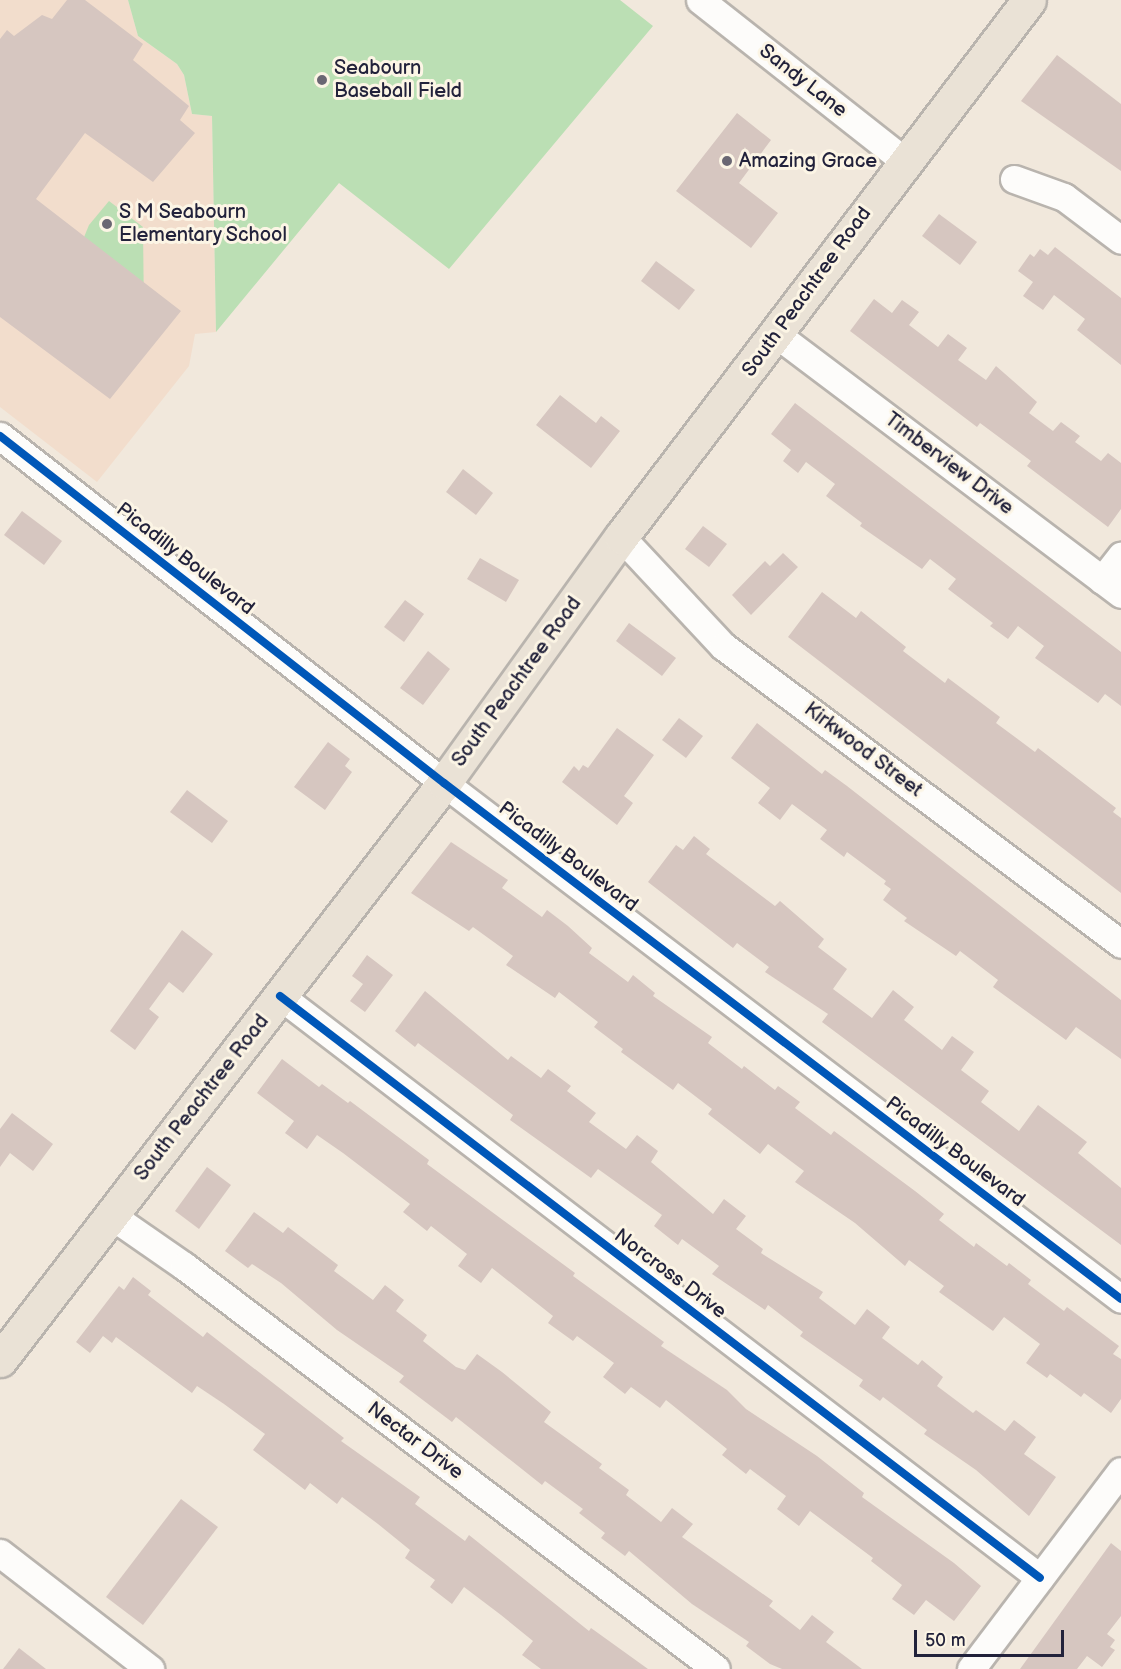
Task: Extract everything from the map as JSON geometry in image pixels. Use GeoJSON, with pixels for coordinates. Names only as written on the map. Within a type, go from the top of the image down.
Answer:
{"type":"FeatureCollection","features":[{"type":"Feature","properties":{"kind":"main road","name":"South Peachtree Road"},"geometry":{"type":"LineString","coordinates":[[1,1355],[112,1216],[444,783],[621,537],[1029,0]]}},
{"type":"Feature","properties":{"kind":"street","name":"Sandy Lane"},"geometry":{"type":"LineString","coordinates":[[700,0],[906,162]]}},
{"type":"Feature","properties":{"kind":"street"},"geometry":{"type":"LineString","coordinates":[[1014,179],[1064,197],[1121,240]]}},
{"type":"Feature","properties":{"kind":"street","name":"Timberview Drive"},"geometry":{"type":"LineString","coordinates":[[776,334],[1112,587]]}},
{"type":"Feature","properties":{"kind":"street","name":"Picadilly Boulevard"},"geometry":{"type":"LineString","coordinates":[[0,436],[444,783],[1121,1299]]}},
{"type":"Feature","properties":{"kind":"street","name":"Kirkwood Street"},"geometry":{"type":"LineString","coordinates":[[621,537],[723,646],[1121,944]]}},
{"type":"Feature","properties":{"kind":"street"},"geometry":{"type":"LineString","coordinates":[[1112,587],[1121,556]]}},
{"type":"Feature","properties":{"kind":"street","name":"Norcross Drive"},"geometry":{"type":"LineString","coordinates":[[280,996],[1040,1578]]}},
{"type":"Feature","properties":{"kind":"street","name":"Nectar Drive"},"geometry":{"type":"LineString","coordinates":[[112,1216],[184,1266],[716,1669]]}},
{"type":"Feature","properties":{"kind":"street"},"geometry":{"type":"LineString","coordinates":[[971,1669],[1121,1471]]}},
{"type":"Feature","properties":{"kind":"street"},"geometry":{"type":"LineString","coordinates":[[0,1553],[150,1669]]}},
{"type":"Feature","properties":{"kind":"shaded area","name":"S M Seabourn Elementary School"},"geometry":{"type":"Polygon","coordinates":[[[0,0],[128,0],[138,36],[177,64],[184,75],[192,114],[212,116],[216,332],[195,334],[189,366],[97,482],[0,407],[0,0]]]}},
{"type":"Feature","properties":{"kind":"green space"},"geometry":{"type":"Polygon","coordinates":[[[128,0],[620,0],[653,26],[449,269],[339,183],[216,332],[212,116],[192,114],[184,75],[177,64],[138,36],[128,0]]]}},
{"type":"Feature","properties":{"kind":"green space"},"geometry":{"type":"Polygon","coordinates":[[[109,201],[143,227],[144,316],[82,242],[89,225],[109,201]]]}},
{"type":"Feature","properties":{"kind":"building"},"geometry":{"type":"Polygon","coordinates":[[[67,0],[85,0],[143,44],[133,60],[189,106],[180,120],[195,133],[153,182],[85,133],[36,199],[181,311],[110,399],[0,317],[0,39],[7,30],[14,36],[42,15],[52,19],[67,0]]]}},
{"type":"Feature","properties":{"kind":"building"},"geometry":{"type":"Polygon","coordinates":[[[1057,55],[1121,104],[1121,171],[1021,101],[1057,55]]]}},
{"type":"Feature","properties":{"kind":"building","name":"Amazing Grace"},"geometry":{"type":"Polygon","coordinates":[[[737,113],[771,140],[739,183],[778,213],[751,248],[676,191],[737,113]]]}},
{"type":"Feature","properties":{"kind":"building"},"geometry":{"type":"Polygon","coordinates":[[[939,214],[977,242],[960,265],[922,236],[939,214]]]}},
{"type":"Feature","properties":{"kind":"building"},"geometry":{"type":"Polygon","coordinates":[[[1055,247],[1121,298],[1121,365],[1077,330],[1085,319],[1054,295],[1043,310],[1023,296],[1033,282],[1018,271],[1030,254],[1034,257],[1040,249],[1048,255],[1055,247]]]}},
{"type":"Feature","properties":{"kind":"building"},"geometry":{"type":"Polygon","coordinates":[[[656,261],[695,290],[679,310],[641,281],[656,261]]]}},
{"type":"Feature","properties":{"kind":"building"},"geometry":{"type":"Polygon","coordinates":[[[874,299],[892,313],[902,300],[919,312],[909,325],[938,347],[948,334],[967,348],[958,360],[986,380],[996,366],[1037,402],[1029,413],[1053,431],[1061,422],[1080,436],[1075,442],[1101,461],[1108,453],[1121,463],[1121,509],[1108,527],[1027,466],[1031,461],[980,423],[977,427],[850,331],[874,299]]]}},
{"type":"Feature","properties":{"kind":"building"},"geometry":{"type":"Polygon","coordinates":[[[560,395],[596,423],[601,416],[620,431],[591,468],[536,425],[560,395]]]}},
{"type":"Feature","properties":{"kind":"building"},"geometry":{"type":"Polygon","coordinates":[[[795,403],[1121,652],[1121,706],[1105,694],[1098,703],[1035,658],[1044,646],[1018,626],[1008,639],[990,626],[993,623],[948,589],[956,579],[930,559],[922,569],[860,526],[862,523],[826,496],[835,484],[806,462],[798,473],[783,461],[791,450],[771,434],[795,403]]]}},
{"type":"Feature","properties":{"kind":"building"},"geometry":{"type":"Polygon","coordinates":[[[463,469],[493,493],[476,515],[446,492],[463,469]]]}},
{"type":"Feature","properties":{"kind":"building"},"geometry":{"type":"Polygon","coordinates":[[[22,511],[62,541],[44,565],[4,535],[22,511]]]}},
{"type":"Feature","properties":{"kind":"building"},"geometry":{"type":"Polygon","coordinates":[[[703,526],[727,544],[709,567],[685,549],[703,526]]]}},
{"type":"Feature","properties":{"kind":"building"},"geometry":{"type":"Polygon","coordinates":[[[783,553],[798,567],[751,615],[732,595],[765,561],[770,566],[783,553]]]}},
{"type":"Feature","properties":{"kind":"building"},"geometry":{"type":"Polygon","coordinates":[[[480,558],[519,580],[506,602],[467,579],[480,558]]]}},
{"type":"Feature","properties":{"kind":"building"},"geometry":{"type":"Polygon","coordinates":[[[822,592],[856,618],[861,611],[906,647],[903,651],[945,683],[948,678],[1000,717],[996,723],[1035,752],[1038,748],[1116,808],[1113,812],[1121,818],[1121,893],[788,637],[822,592]]]}},
{"type":"Feature","properties":{"kind":"building"},"geometry":{"type":"Polygon","coordinates":[[[405,600],[424,614],[404,642],[384,627],[405,600]]]}},
{"type":"Feature","properties":{"kind":"building"},"geometry":{"type":"Polygon","coordinates":[[[629,623],[676,658],[662,676],[616,641],[629,623]]]}},
{"type":"Feature","properties":{"kind":"building"},"geometry":{"type":"Polygon","coordinates":[[[428,651],[450,669],[423,705],[400,688],[428,651]]]}},
{"type":"Feature","properties":{"kind":"building"},"geometry":{"type":"Polygon","coordinates":[[[679,718],[703,736],[686,758],[662,740],[679,718]]]}},
{"type":"Feature","properties":{"kind":"building"},"geometry":{"type":"Polygon","coordinates":[[[757,723],[822,774],[825,770],[847,786],[1121,1000],[1121,1059],[1076,1027],[1066,1040],[993,987],[998,980],[960,951],[956,956],[904,921],[907,918],[883,900],[891,889],[884,884],[886,881],[847,852],[844,857],[820,839],[827,830],[792,804],[780,820],[758,803],[770,788],[731,758],[757,723]]]}},
{"type":"Feature","properties":{"kind":"building"},"geometry":{"type":"Polygon","coordinates":[[[617,728],[654,755],[624,796],[633,803],[617,825],[562,782],[574,766],[579,771],[583,765],[588,768],[617,728]]]}},
{"type":"Feature","properties":{"kind":"building"},"geometry":{"type":"Polygon","coordinates":[[[328,742],[350,759],[345,766],[352,772],[325,810],[294,787],[328,742]]]}},
{"type":"Feature","properties":{"kind":"building"},"geometry":{"type":"Polygon","coordinates":[[[187,790],[228,821],[212,843],[170,812],[187,790]]]}},
{"type":"Feature","properties":{"kind":"building"},"geometry":{"type":"Polygon","coordinates":[[[694,836],[710,849],[706,854],[775,906],[780,901],[824,939],[818,947],[847,969],[833,989],[872,1018],[893,990],[914,1007],[904,1020],[942,1050],[952,1036],[974,1052],[961,1070],[989,1091],[981,1102],[1019,1131],[1038,1105],[1087,1142],[1078,1153],[1121,1188],[1121,1245],[822,1022],[828,1014],[765,972],[769,967],[737,943],[733,948],[648,882],[676,845],[683,850],[694,836]]]}},
{"type":"Feature","properties":{"kind":"building"},"geometry":{"type":"Polygon","coordinates":[[[451,842],[508,880],[502,888],[542,917],[547,910],[568,926],[592,948],[589,953],[628,982],[633,975],[655,993],[653,996],[712,1037],[708,1043],[742,1069],[744,1066],[775,1090],[778,1086],[800,1102],[795,1108],[831,1135],[834,1131],[915,1191],[944,1214],[939,1220],[974,1247],[976,1243],[1007,1266],[1009,1263],[1031,1280],[1028,1284],[1064,1311],[1067,1307],[1119,1346],[1113,1354],[1121,1359],[1121,1399],[1111,1413],[1084,1393],[1081,1397],[1050,1374],[1047,1378],[1026,1363],[1040,1344],[1004,1317],[993,1331],[939,1292],[944,1286],[909,1260],[905,1266],[855,1223],[795,1182],[804,1171],[768,1144],[760,1154],[708,1114],[712,1109],[678,1083],[673,1090],[621,1052],[623,1049],[594,1027],[598,1022],[559,992],[555,998],[506,965],[513,956],[473,927],[469,931],[411,893],[451,842]]]}},
{"type":"Feature","properties":{"kind":"building"},"geometry":{"type":"Polygon","coordinates":[[[182,930],[213,954],[183,993],[169,982],[149,1009],[159,1017],[135,1050],[110,1031],[182,930]]]}},
{"type":"Feature","properties":{"kind":"building"},"geometry":{"type":"Polygon","coordinates":[[[367,955],[393,975],[365,1012],[350,1001],[363,984],[352,976],[367,955]]]}},
{"type":"Feature","properties":{"kind":"building"},"geometry":{"type":"Polygon","coordinates":[[[425,991],[508,1060],[511,1056],[541,1078],[548,1069],[571,1086],[567,1091],[596,1113],[589,1122],[626,1149],[637,1135],[658,1151],[651,1162],[713,1214],[724,1199],[746,1216],[736,1229],[763,1249],[761,1253],[823,1292],[819,1298],[855,1325],[867,1309],[890,1327],[882,1338],[918,1365],[922,1360],[943,1377],[937,1386],[973,1413],[976,1410],[1005,1431],[1014,1420],[1036,1437],[1024,1454],[1056,1477],[1029,1516],[976,1470],[924,1434],[927,1430],[883,1397],[880,1401],[859,1386],[863,1380],[800,1336],[803,1332],[768,1305],[765,1310],[712,1274],[719,1266],[682,1239],[678,1245],[654,1226],[662,1215],[598,1169],[591,1178],[510,1120],[513,1115],[418,1043],[415,1047],[395,1031],[425,991]]]}},
{"type":"Feature","properties":{"kind":"building"},"geometry":{"type":"Polygon","coordinates":[[[282,1059],[319,1087],[322,1084],[348,1103],[350,1101],[429,1160],[427,1164],[575,1273],[573,1276],[664,1342],[661,1346],[727,1390],[746,1409],[817,1456],[864,1493],[862,1497],[954,1563],[981,1586],[954,1621],[926,1600],[914,1615],[892,1599],[902,1585],[871,1561],[873,1558],[810,1511],[799,1526],[777,1509],[786,1496],[750,1469],[746,1474],[722,1455],[727,1449],[666,1400],[660,1408],[631,1387],[625,1394],[603,1377],[614,1363],[577,1336],[573,1341],[548,1323],[553,1316],[492,1268],[481,1283],[458,1266],[467,1254],[431,1226],[427,1231],[403,1212],[410,1204],[343,1153],[317,1135],[307,1149],[285,1133],[294,1121],[257,1093],[282,1059]]]}},
{"type":"Feature","properties":{"kind":"building"},"geometry":{"type":"Polygon","coordinates":[[[12,1113],[53,1144],[33,1171],[10,1153],[0,1167],[0,1129],[12,1113]]]}},
{"type":"Feature","properties":{"kind":"building"},"geometry":{"type":"Polygon","coordinates":[[[207,1167],[231,1185],[199,1229],[175,1211],[207,1167]]]}},
{"type":"Feature","properties":{"kind":"building"},"geometry":{"type":"Polygon","coordinates":[[[254,1212],[283,1233],[288,1227],[338,1265],[334,1271],[373,1300],[385,1285],[404,1300],[396,1311],[427,1335],[423,1341],[456,1367],[465,1370],[477,1354],[502,1372],[551,1412],[544,1422],[602,1464],[599,1468],[629,1490],[626,1495],[661,1522],[672,1508],[693,1524],[682,1537],[773,1601],[769,1606],[800,1630],[812,1615],[834,1632],[826,1642],[862,1669],[782,1669],[770,1664],[746,1646],[749,1642],[692,1604],[629,1551],[625,1556],[601,1538],[605,1533],[579,1513],[583,1509],[545,1481],[542,1485],[456,1417],[452,1422],[399,1382],[404,1376],[337,1330],[281,1283],[252,1264],[248,1268],[225,1251],[254,1212]]]}},
{"type":"Feature","properties":{"kind":"building"},"geometry":{"type":"Polygon","coordinates":[[[133,1277],[151,1291],[148,1295],[203,1337],[207,1332],[344,1438],[341,1441],[420,1497],[415,1504],[465,1541],[469,1535],[589,1631],[591,1628],[648,1669],[541,1669],[522,1655],[533,1641],[501,1615],[464,1587],[452,1604],[430,1587],[435,1580],[405,1558],[410,1550],[378,1524],[342,1497],[337,1504],[310,1483],[305,1490],[253,1450],[265,1434],[224,1404],[197,1386],[192,1393],[116,1337],[112,1343],[103,1336],[90,1353],[76,1342],[119,1286],[124,1290],[133,1277]]]}},
{"type":"Feature","properties":{"kind":"building"},"geometry":{"type":"Polygon","coordinates":[[[181,1499],[218,1527],[143,1625],[106,1597],[181,1499]]]}},
{"type":"Feature","properties":{"kind":"building"},"geometry":{"type":"Polygon","coordinates":[[[1111,1543],[1121,1551],[1121,1616],[1107,1634],[1115,1640],[1110,1647],[1115,1650],[1102,1667],[1087,1656],[1077,1669],[1020,1669],[1111,1543]]]}},
{"type":"Feature","properties":{"kind":"building"},"geometry":{"type":"Polygon","coordinates":[[[19,1648],[46,1669],[3,1669],[19,1648]]]}},
{"type":"Feature","properties":{"kind":"cycle path"},"geometry":{"type":"LineString","coordinates":[[0,436],[444,783],[1121,1299]]}},
{"type":"Feature","properties":{"kind":"cycle path"},"geometry":{"type":"LineString","coordinates":[[280,996],[1040,1578]]}},
{"type":"Feature","properties":{"kind":"place","name":"Seabourn Baseball Field"},"geometry":{"type":"Point","coordinates":[322,80]}},
{"type":"Feature","properties":{"kind":"place","name":"Amazing Grace"},"geometry":{"type":"Point","coordinates":[727,161]}},
{"type":"Feature","properties":{"kind":"place","name":"S M Seabourn Elementary School"},"geometry":{"type":"Point","coordinates":[107,224]}}]}
